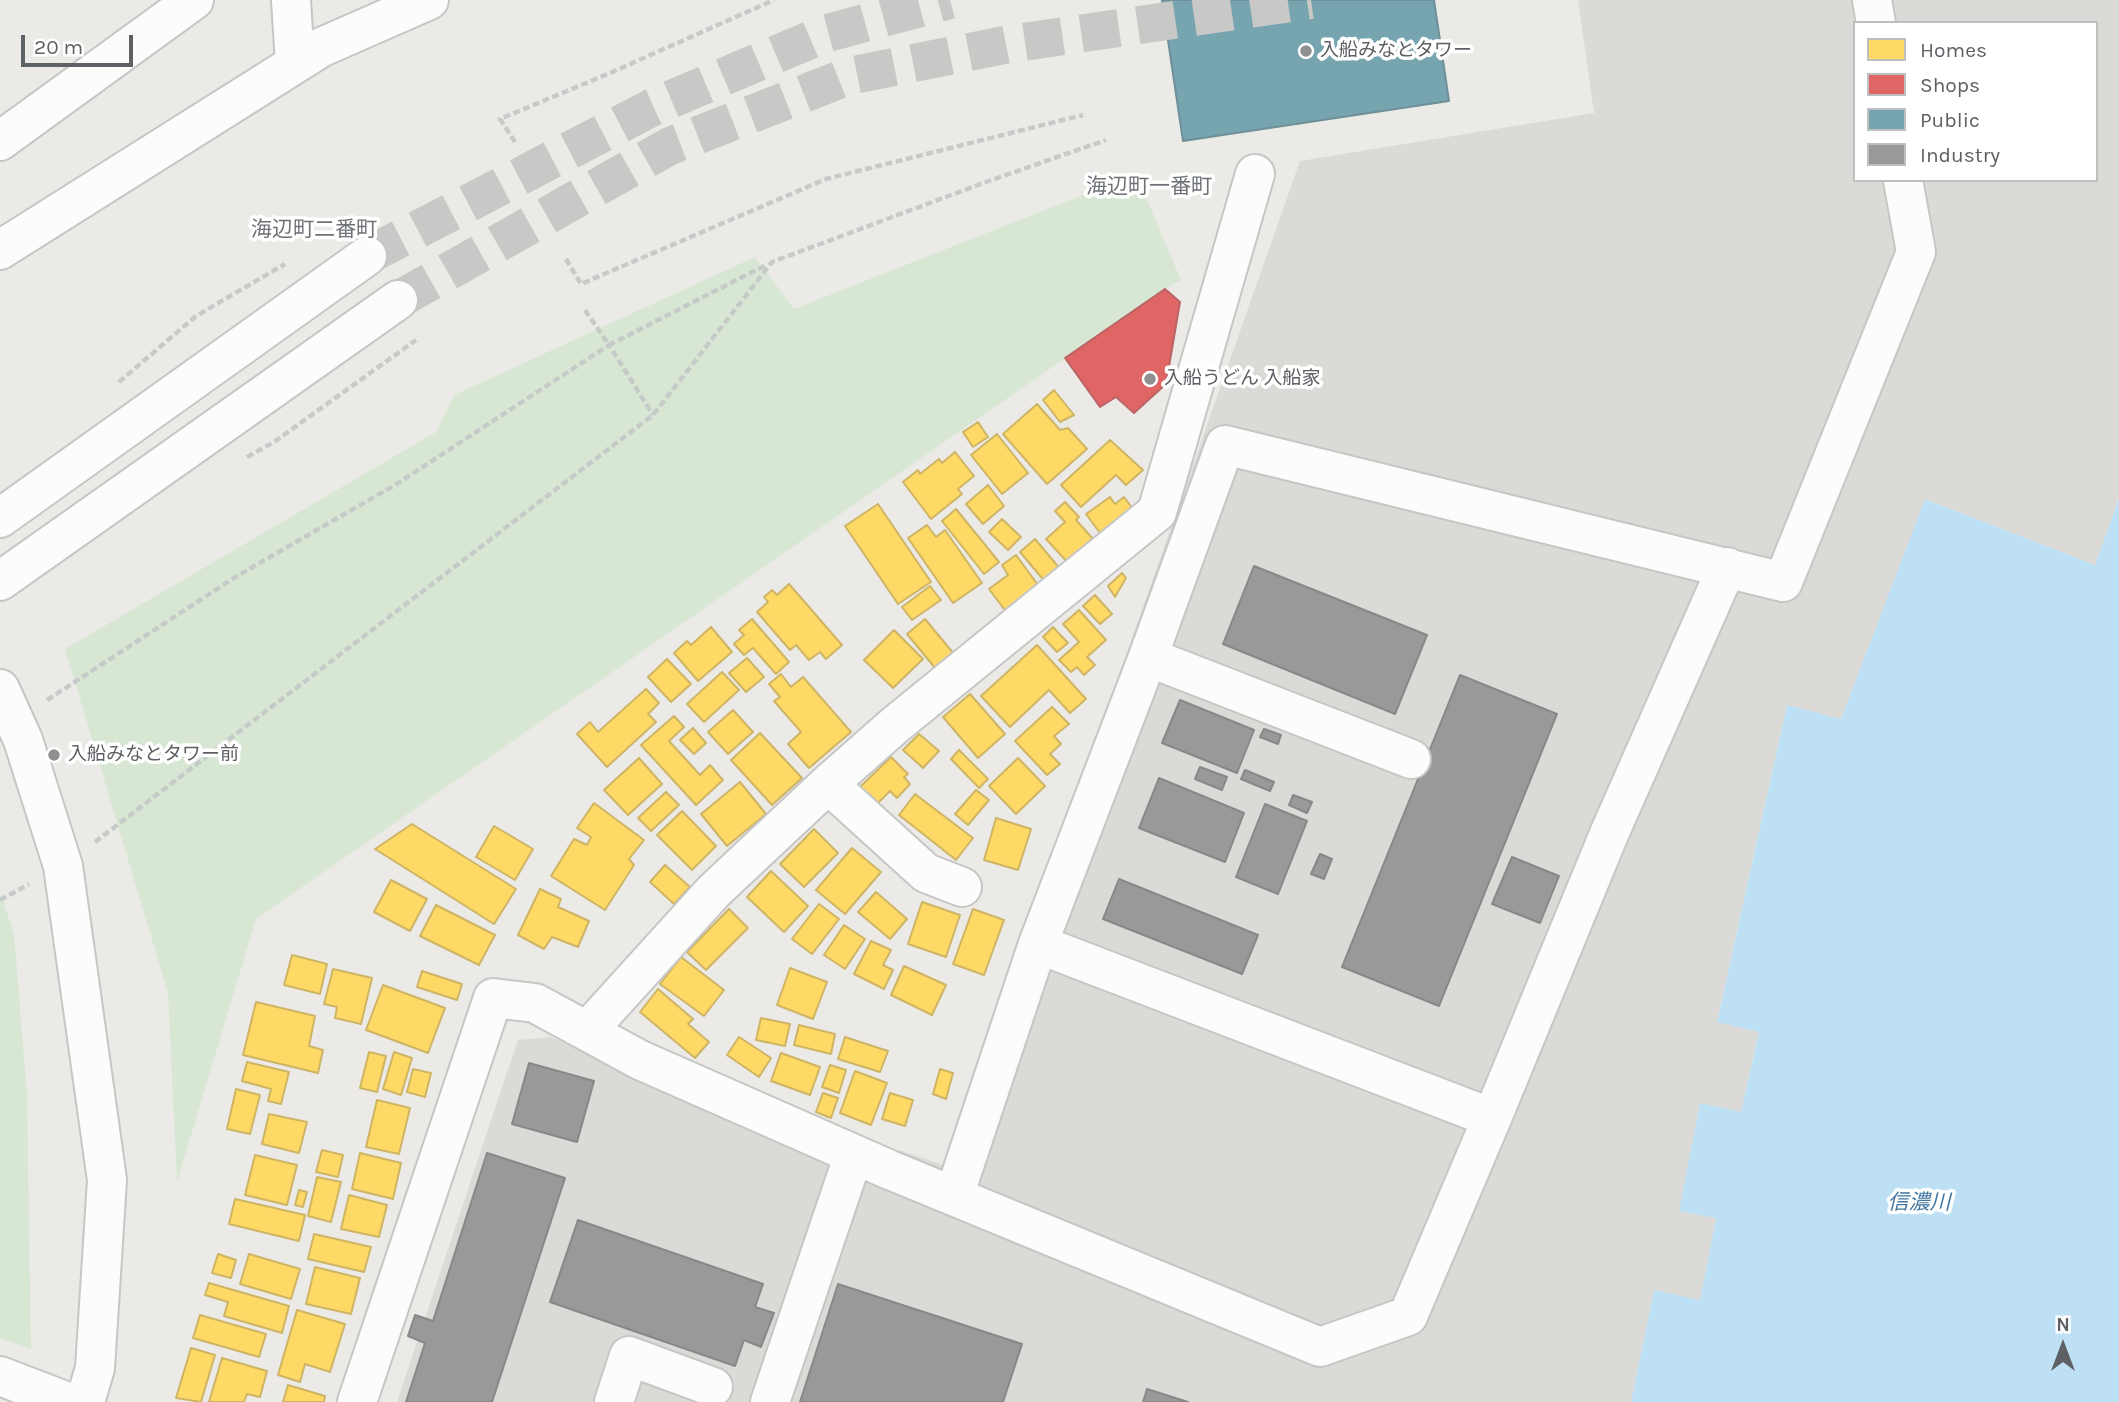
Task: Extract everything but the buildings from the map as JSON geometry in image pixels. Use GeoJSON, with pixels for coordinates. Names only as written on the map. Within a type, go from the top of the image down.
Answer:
{"type":"FeatureCollection","features":[{"type":"Feature","properties":{"kind":"street"},"geometry":{"type":"LineString","coordinates":[[0,141],[194,0]]}},
{"type":"Feature","properties":{"kind":"street"},"geometry":{"type":"LineString","coordinates":[[290,0],[295,64]]}},
{"type":"Feature","properties":{"kind":"street"},"geometry":{"type":"LineString","coordinates":[[0,250],[322,47],[429,0]]}},
{"type":"Feature","properties":{"kind":"street"},"geometry":{"type":"LineString","coordinates":[[1872,0],[1876,21]]}},
{"type":"Feature","properties":{"kind":"street"},"geometry":{"type":"LineString","coordinates":[[588,1030],[714,891],[828,784],[895,725],[1157,512],[1255,174]]}},
{"type":"Feature","properties":{"kind":"street"},"geometry":{"type":"LineString","coordinates":[[954,1196],[1038,944],[1149,657],[1225,445],[1783,582],[1916,252],[1903,182]]}},
{"type":"Feature","properties":{"kind":"street"},"geometry":{"type":"LineString","coordinates":[[0,519],[367,256]]}},
{"type":"Feature","properties":{"kind":"street"},"geometry":{"type":"LineString","coordinates":[[0,581],[398,300]]}},
{"type":"Feature","properties":{"kind":"street"},"geometry":{"type":"LineString","coordinates":[[358,1402],[493,998],[535,1003],[640,1060],[890,1170],[1320,1347],[1408,1316],[1609,834],[1727,567]]}},
{"type":"Feature","properties":{"kind":"street"},"geometry":{"type":"LineString","coordinates":[[1149,657],[1411,759]]}},
{"type":"Feature","properties":{"kind":"street"},"geometry":{"type":"LineString","coordinates":[[7,705],[23,740],[63,866],[107,1180],[95,1368],[85,1402]]}},
{"type":"Feature","properties":{"kind":"street"},"geometry":{"type":"LineString","coordinates":[[828,784],[926,873],[962,887]]}},
{"type":"Feature","properties":{"kind":"street"},"geometry":{"type":"LineString","coordinates":[[1038,944],[1492,1118]]}},
{"type":"Feature","properties":{"kind":"street"},"geometry":{"type":"LineString","coordinates":[[770,1402],[855,1154]]}},
{"type":"Feature","properties":{"kind":"street"},"geometry":{"type":"LineString","coordinates":[[614,1402],[629,1356],[713,1387]]}},
{"type":"Feature","properties":{"kind":"street"},"geometry":{"type":"LineString","coordinates":[[0,1376],[68,1402]]}},
{"type":"Feature","properties":{"kind":"path"},"geometry":{"type":"LineString","coordinates":[[515,142],[500,119],[775,0]]}},
{"type":"Feature","properties":{"kind":"path"},"geometry":{"type":"LineString","coordinates":[[566,259],[581,284],[826,179],[1083,115]]}},
{"type":"Feature","properties":{"kind":"path"},"geometry":{"type":"LineString","coordinates":[[7,705],[395,485],[610,345],[772,262],[1106,140]]}},
{"type":"Feature","properties":{"kind":"path"},"geometry":{"type":"LineString","coordinates":[[112,388],[196,316],[292,259]]}},
{"type":"Feature","properties":{"kind":"path"},"geometry":{"type":"LineString","coordinates":[[0,900],[63,866],[653,415],[772,262]]}},
{"type":"Feature","properties":{"kind":"path"},"geometry":{"type":"LineString","coordinates":[[585,310],[653,415]]}},
{"type":"Feature","properties":{"kind":"shaded area"},"geometry":{"type":"Polygon","coordinates":[[[1578,0],[2119,0],[2119,497],[2095,565],[1926,499],[1841,720],[1787,705],[1717,1021],[1759,1031],[1741,1112],[1700,1103],[1680,1211],[1716,1218],[1700,1301],[1654,1291],[1631,1402],[397,1402],[518,1040],[551,1037],[884,1186],[899,1150],[946,1166],[1300,161],[1594,113],[1578,0]]]}},
{"type":"Feature","properties":{"kind":"green space"},"geometry":{"type":"Polygon","coordinates":[[[1136,174],[1181,280],[256,919],[177,1182],[168,993],[65,649],[436,432],[454,395],[755,257],[794,309],[1136,174]]]}},
{"type":"Feature","properties":{"kind":"green space"},"geometry":{"type":"Polygon","coordinates":[[[0,893],[14,933],[27,1095],[31,1349],[0,1338],[0,893]]]}},
{"type":"Feature","properties":{"kind":"water","name":"信濃川"},"geometry":{"type":"Polygon","coordinates":[[[2119,498],[2119,1402],[1631,1402],[1654,1290],[1700,1300],[1716,1218],[1679,1211],[1700,1103],[1741,1112],[1759,1032],[1717,1022],[1787,705],[1841,719],[1925,499],[2095,565],[2119,498]]]}},
{"type":"Feature","properties":{"kind":"tunnel"},"geometry":{"type":"LineString","coordinates":[[367,256],[653,107],[824,34],[950,0]]}},
{"type":"Feature","properties":{"kind":"tunnel"},"geometry":{"type":"LineString","coordinates":[[398,300],[670,146],[849,76],[1009,44],[1311,0]]}},
{"type":"Feature","properties":{"kind":"place","name":"入船みなとタワー"},"geometry":{"type":"Point","coordinates":[1306,51]}},
{"type":"Feature","properties":{"kind":"place","name":"入船うどん 入船家"},"geometry":{"type":"Point","coordinates":[1150,379]}},
{"type":"Feature","properties":{"kind":"place","name":"入船みなとタワー前"},"geometry":{"type":"Point","coordinates":[54,755]}},
{"type":"Feature","properties":{"kind":"district","name":"海辺町一番町"},"geometry":{"type":"Point","coordinates":[1149,187]}},
{"type":"Feature","properties":{"kind":"district","name":"海辺町二番町"},"geometry":{"type":"Point","coordinates":[314,230]}}]}
